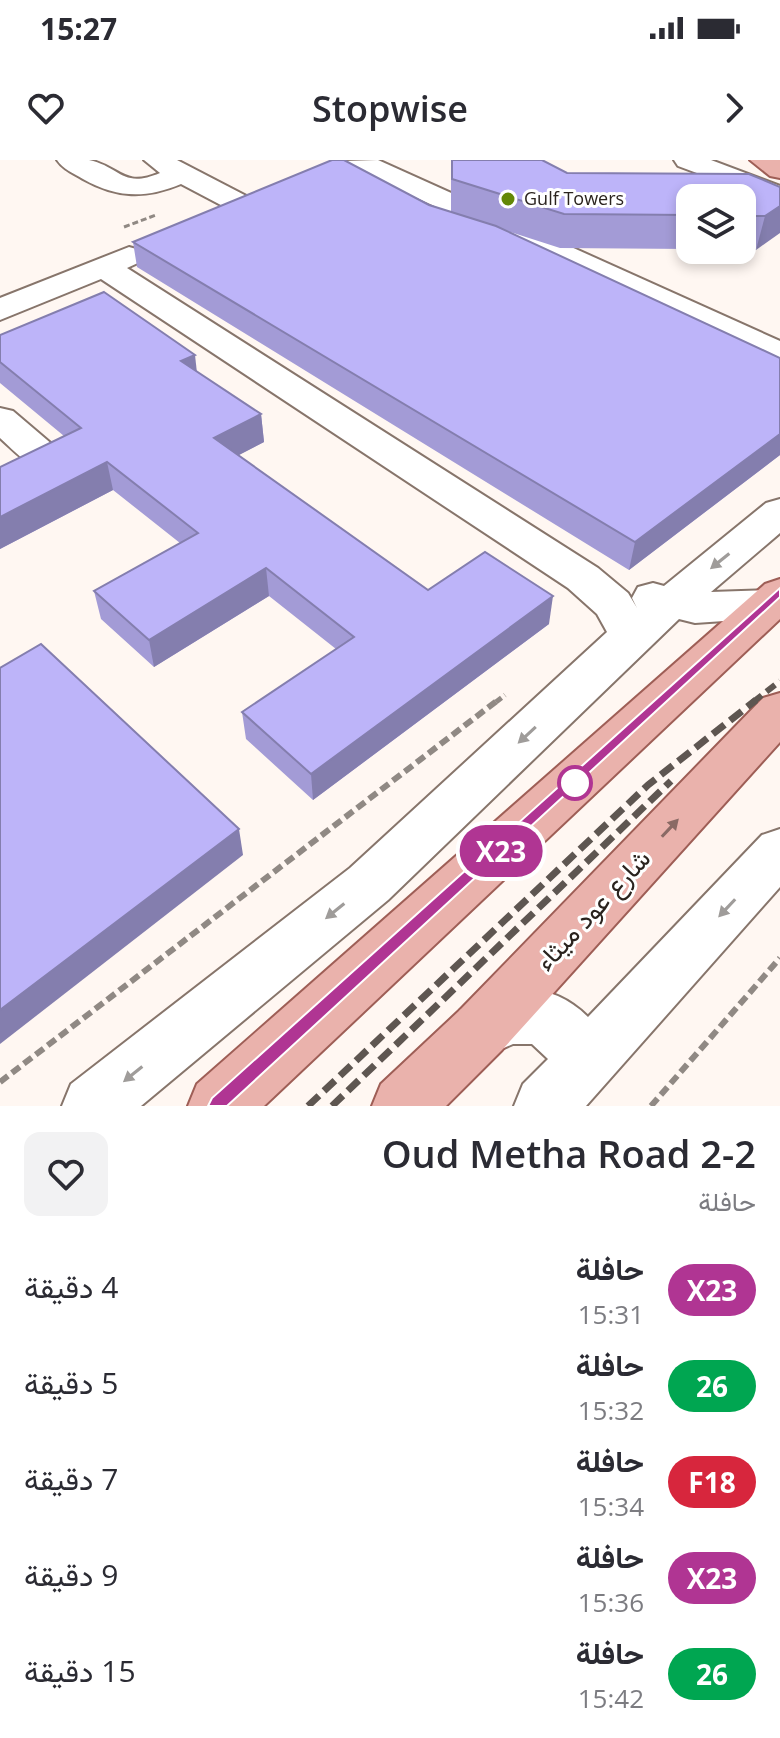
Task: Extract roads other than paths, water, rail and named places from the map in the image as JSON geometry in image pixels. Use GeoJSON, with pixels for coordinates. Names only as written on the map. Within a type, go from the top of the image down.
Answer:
{"type":"FeatureCollection","features":[{"type":"Feature","properties":{"kind":"main road"},"geometry":{"type":"LineString","coordinates":[[763,160],[780,170]]}},
{"type":"Feature","properties":{"kind":"main road"},"geometry":{"type":"LineString","coordinates":[[219,1106],[774,599]]}},
{"type":"Feature","properties":{"kind":"main road","name":"شارع عود ميثاء"},"geometry":{"type":"LineString","coordinates":[[403,1106],[481,1030],[780,711]]}},
{"type":"Feature","properties":{"kind":"street"},"geometry":{"type":"LineString","coordinates":[[70,160],[125,189],[152,187],[183,173]]}},
{"type":"Feature","properties":{"kind":"street"},"geometry":{"type":"LineString","coordinates":[[157,160],[183,173],[260,201],[218,219]]}},
{"type":"Feature","properties":{"kind":"street"},"geometry":{"type":"LineString","coordinates":[[687,160],[780,196]]}},
{"type":"Feature","properties":{"kind":"street"},"geometry":{"type":"LineString","coordinates":[[351,165],[458,207]]}},
{"type":"Feature","properties":{"kind":"street"},"geometry":{"type":"LineString","coordinates":[[351,165],[440,221],[544,255],[778,359]]}},
{"type":"Feature","properties":{"kind":"street"},"geometry":{"type":"LineString","coordinates":[[0,310],[161,243]]}},
{"type":"Feature","properties":{"kind":"street"},"geometry":{"type":"LineString","coordinates":[[104,267],[583,578],[613,604],[631,636]]}},
{"type":"Feature","properties":{"kind":"street"},"geometry":{"type":"LineString","coordinates":[[0,419],[47,459]]}},
{"type":"Feature","properties":{"kind":"street"},"geometry":{"type":"LineString","coordinates":[[93,1106],[369,884],[631,636],[780,512]]}},
{"type":"Feature","properties":{"kind":"street"},"geometry":{"type":"LineString","coordinates":[[583,578],[668,603],[723,609],[774,599]]}},
{"type":"Feature","properties":{"kind":"street"},"geometry":{"type":"LineString","coordinates":[[545,1106],[780,851]]}},
{"type":"Feature","properties":{"kind":"street"},"geometry":{"type":"LineString","coordinates":[[481,1030],[501,1017],[526,1015],[552,1022],[572,1039],[585,1063]]}},
{"type":"Feature","properties":{"kind":"railway"},"geometry":{"type":"LineString","coordinates":[[753,702],[780,681]]}},
{"type":"Feature","properties":{"kind":"railway"},"geometry":{"type":"LineString","coordinates":[[308,1106],[648,785],[756,700]]}},
{"type":"Feature","properties":{"kind":"railway"},"geometry":{"type":"LineString","coordinates":[[332,1106],[671,781]]}},
{"type":"Feature","properties":{"kind":"place","name":"Gulf Towers"},"geometry":{"type":"Point","coordinates":[508,199]}}]}
